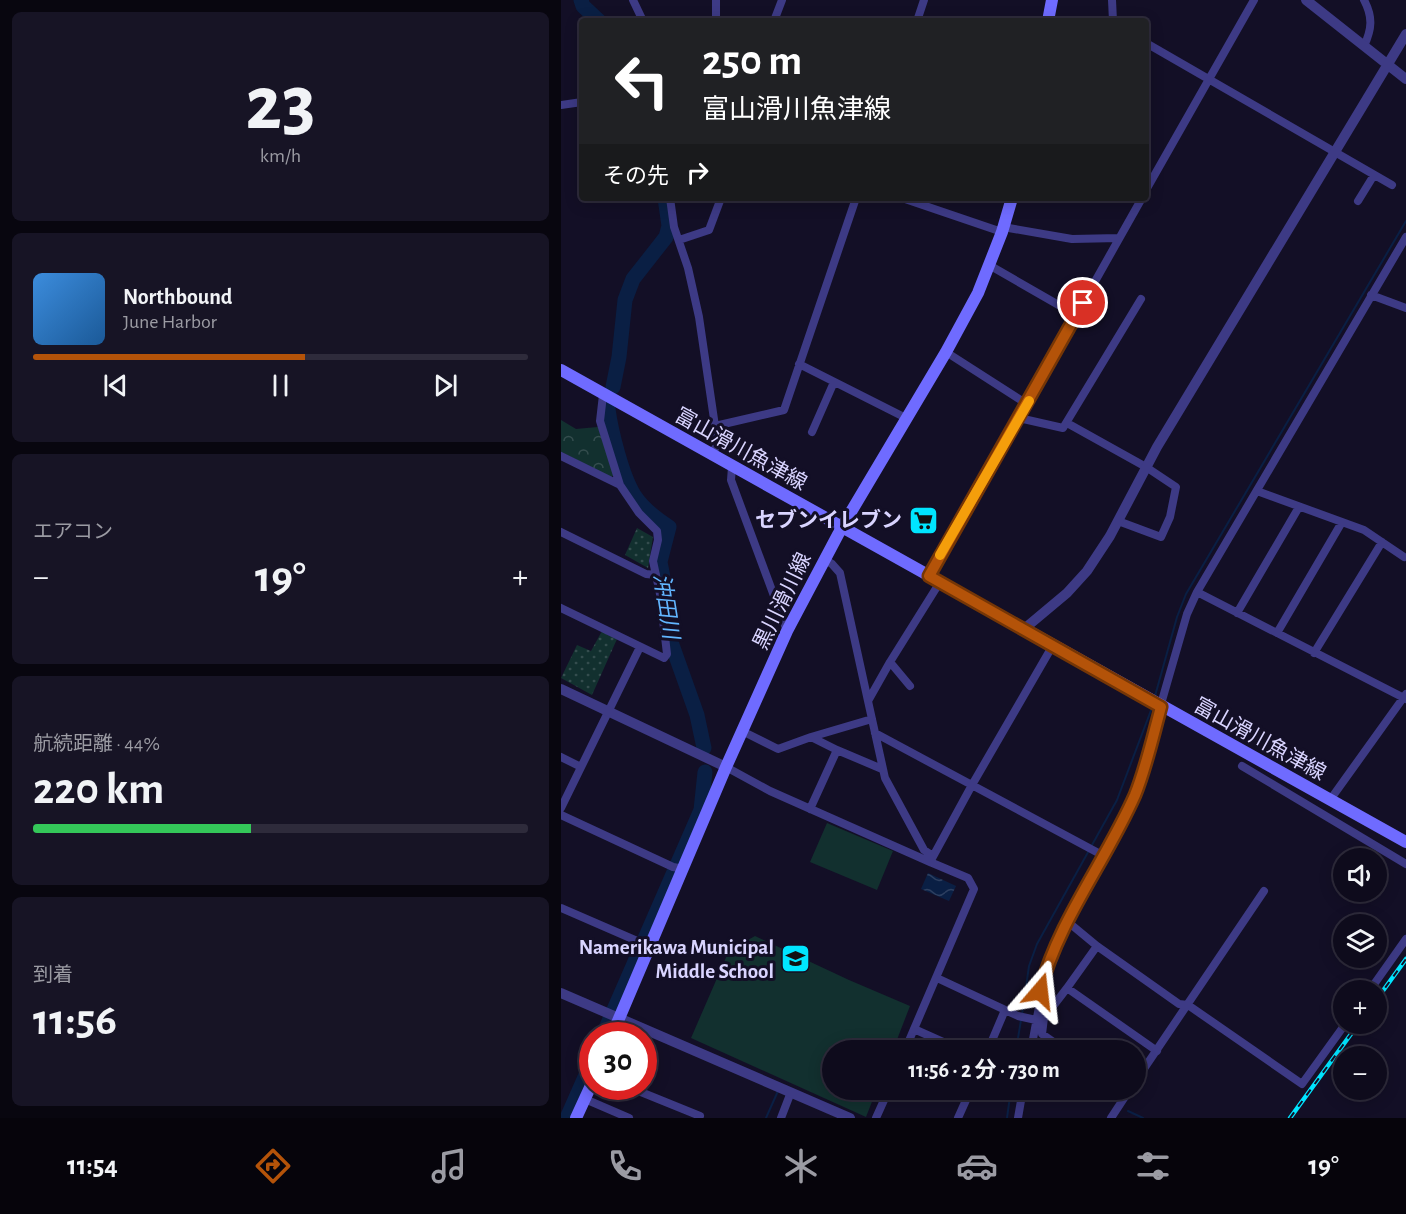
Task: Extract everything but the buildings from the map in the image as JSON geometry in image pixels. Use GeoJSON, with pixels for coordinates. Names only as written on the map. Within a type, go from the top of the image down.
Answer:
{"type":"FeatureCollection","features":[{"type":"Feature","properties":{"kind":"main road"},"geometry":{"type":"LineString","coordinates":[[1049,18],[1053,0]]}},
{"type":"Feature","properties":{"kind":"main road","name":"黒川滑川線"},"geometry":{"type":"LineString","coordinates":[[618,1022],[726,767],[787,631],[841,526],[947,352],[978,293],[1003,230],[1011,201]]}},
{"type":"Feature","properties":{"kind":"main road","name":"富山滑川魚津線"},"geometry":{"type":"LineString","coordinates":[[561,370],[1406,842]]}},
{"type":"Feature","properties":{"kind":"main road"},"geometry":{"type":"LineString","coordinates":[[576,1118],[585,1100]]}},
{"type":"Feature","properties":{"kind":"street"},"geometry":{"type":"LineString","coordinates":[[633,0],[642,18]]}},
{"type":"Feature","properties":{"kind":"street"},"geometry":{"type":"LineString","coordinates":[[716,0],[716,18]]}},
{"type":"Feature","properties":{"kind":"street"},"geometry":{"type":"LineString","coordinates":[[775,18],[781,0]]}},
{"type":"Feature","properties":{"kind":"street"},"geometry":{"type":"LineString","coordinates":[[918,18],[924,0]]}},
{"type":"Feature","properties":{"kind":"street"},"geometry":{"type":"LineString","coordinates":[[1112,0],[1113,18]]}},
{"type":"Feature","properties":{"kind":"street"},"geometry":{"type":"LineString","coordinates":[[1149,185],[1254,0]]}},
{"type":"Feature","properties":{"kind":"street"},"geometry":{"type":"LineString","coordinates":[[1306,0],[1406,79]]}},
{"type":"Feature","properties":{"kind":"street"},"geometry":{"type":"LineString","coordinates":[[1364,0],[1371,14],[1368,38],[1364,46]]}},
{"type":"Feature","properties":{"kind":"street"},"geometry":{"type":"LineString","coordinates":[[1024,629],[1067,593],[1087,571],[1118,521],[1146,468],[1406,34]]}},
{"type":"Feature","properties":{"kind":"street"},"geometry":{"type":"LineString","coordinates":[[1149,45],[1392,185]]}},
{"type":"Feature","properties":{"kind":"street"},"geometry":{"type":"LineString","coordinates":[[561,105],[579,102]]}},
{"type":"Feature","properties":{"kind":"street"},"geometry":{"type":"LineString","coordinates":[[1359,201],[1374,174]]}},
{"type":"Feature","properties":{"kind":"street"},"geometry":{"type":"LineString","coordinates":[[670,201],[674,227],[688,268],[699,317],[715,426],[716,446],[712,456]]}},
{"type":"Feature","properties":{"kind":"street"},"geometry":{"type":"LineString","coordinates":[[679,240],[709,230],[720,201]]}},
{"type":"Feature","properties":{"kind":"street"},"geometry":{"type":"LineString","coordinates":[[715,426],[784,410],[855,201]]}},
{"type":"Feature","properties":{"kind":"street"},"geometry":{"type":"LineString","coordinates":[[911,201],[1003,230],[1073,239],[1119,238]]}},
{"type":"Feature","properties":{"kind":"street"},"geometry":{"type":"LineString","coordinates":[[868,701],[1019,418],[1140,201]]}},
{"type":"Feature","properties":{"kind":"street"},"geometry":{"type":"LineString","coordinates":[[1033,1040],[1045,969],[1135,794],[1187,614],[1197,592],[1406,237]]}},
{"type":"Feature","properties":{"kind":"street"},"geometry":{"type":"LineString","coordinates":[[989,265],[1076,315]]}},
{"type":"Feature","properties":{"kind":"street"},"geometry":{"type":"LineString","coordinates":[[1371,294],[1406,308]]}},
{"type":"Feature","properties":{"kind":"street"},"geometry":{"type":"LineString","coordinates":[[1019,418],[1063,428],[1141,298]]}},
{"type":"Feature","properties":{"kind":"street"},"geometry":{"type":"LineString","coordinates":[[947,352],[1027,404]]}},
{"type":"Feature","properties":{"kind":"street"},"geometry":{"type":"LineString","coordinates":[[799,364],[906,418]]}},
{"type":"Feature","properties":{"kind":"street"},"geometry":{"type":"LineString","coordinates":[[812,432],[834,382]]}},
{"type":"Feature","properties":{"kind":"street"},"geometry":{"type":"LineString","coordinates":[[561,608],[664,658],[667,654],[653,561],[657,531],[639,513],[620,485],[600,421],[603,395]]}},
{"type":"Feature","properties":{"kind":"street"},"geometry":{"type":"LineString","coordinates":[[1067,423],[1176,487],[1170,517],[1161,537],[1118,521]]}},
{"type":"Feature","properties":{"kind":"street"},"geometry":{"type":"LineString","coordinates":[[561,456],[620,485]]}},
{"type":"Feature","properties":{"kind":"street"},"geometry":{"type":"LineString","coordinates":[[732,467],[731,480],[787,631]]}},
{"type":"Feature","properties":{"kind":"street"},"geometry":{"type":"LineString","coordinates":[[1257,491],[1364,530],[1404,557]]}},
{"type":"Feature","properties":{"kind":"street"},"geometry":{"type":"LineString","coordinates":[[1237,613],[1299,507]]}},
{"type":"Feature","properties":{"kind":"street"},"geometry":{"type":"LineString","coordinates":[[1277,633],[1342,522]]}},
{"type":"Feature","properties":{"kind":"street"},"geometry":{"type":"LineString","coordinates":[[561,532],[647,574],[656,575]]}},
{"type":"Feature","properties":{"kind":"street"},"geometry":{"type":"LineString","coordinates":[[1314,653],[1382,542]]}},
{"type":"Feature","properties":{"kind":"street"},"geometry":{"type":"LineString","coordinates":[[824,560],[832,564],[840,573],[885,778],[924,850],[932,859]]}},
{"type":"Feature","properties":{"kind":"street"},"geometry":{"type":"LineString","coordinates":[[1197,592],[1405,697],[1330,800]]}},
{"type":"Feature","properties":{"kind":"street"},"geometry":{"type":"LineString","coordinates":[[932,859],[1053,645]]}},
{"type":"Feature","properties":{"kind":"street"},"geometry":{"type":"LineString","coordinates":[[561,808],[640,647]]}},
{"type":"Feature","properties":{"kind":"street"},"geometry":{"type":"LineString","coordinates":[[890,662],[910,686]]}},
{"type":"Feature","properties":{"kind":"street"},"geometry":{"type":"LineString","coordinates":[[561,689],[726,767],[770,791],[932,859],[968,878],[974,890],[909,1040]]}},
{"type":"Feature","properties":{"kind":"street"},"geometry":{"type":"LineString","coordinates":[[742,730],[778,749],[872,719]]}},
{"type":"Feature","properties":{"kind":"street"},"geometry":{"type":"LineString","coordinates":[[875,733],[1104,856]]}},
{"type":"Feature","properties":{"kind":"street"},"geometry":{"type":"LineString","coordinates":[[811,737],[882,769]]}},
{"type":"Feature","properties":{"kind":"street"},"geometry":{"type":"LineString","coordinates":[[810,809],[837,750]]}},
{"type":"Feature","properties":{"kind":"street"},"geometry":{"type":"LineString","coordinates":[[561,757],[581,767]]}},
{"type":"Feature","properties":{"kind":"street"},"geometry":{"type":"LineString","coordinates":[[1242,766],[1406,864]]}},
{"type":"Feature","properties":{"kind":"street"},"geometry":{"type":"LineString","coordinates":[[561,815],[673,867],[684,869]]}},
{"type":"Feature","properties":{"kind":"street"},"geometry":{"type":"LineString","coordinates":[[1146,1066],[1264,891]]}},
{"type":"Feature","properties":{"kind":"street"},"geometry":{"type":"LineString","coordinates":[[561,909],[651,947]]}},
{"type":"Feature","properties":{"kind":"street"},"geometry":{"type":"LineString","coordinates":[[1068,922],[1097,946],[1179,1004],[1188,1005],[1302,1084],[1338,1034]]}},
{"type":"Feature","properties":{"kind":"street"},"geometry":{"type":"LineString","coordinates":[[1377,980],[1406,939]]}},
{"type":"Feature","properties":{"kind":"street"},"geometry":{"type":"LineString","coordinates":[[1051,1040],[1042,1034],[1044,1018],[1097,946]]}},
{"type":"Feature","properties":{"kind":"street"},"geometry":{"type":"LineString","coordinates":[[937,978],[1018,1016],[1036,1020]]}},
{"type":"Feature","properties":{"kind":"street"},"geometry":{"type":"LineString","coordinates":[[1067,988],[1157,1051]]}},
{"type":"Feature","properties":{"kind":"street"},"geometry":{"type":"LineString","coordinates":[[561,993],[850,1118]]}},
{"type":"Feature","properties":{"kind":"street"},"geometry":{"type":"LineString","coordinates":[[992,1040],[1005,1010]]}},
{"type":"Feature","properties":{"kind":"street"},"geometry":{"type":"LineString","coordinates":[[914,1029],[939,1040]]}},
{"type":"Feature","properties":{"kind":"street"},"geometry":{"type":"LineString","coordinates":[[781,1118],[791,1092]]}},
{"type":"Feature","properties":{"kind":"street"},"geometry":{"type":"LineString","coordinates":[[657,1099],[701,1117]]}},
{"type":"Feature","properties":{"kind":"street"},"geometry":{"type":"LineString","coordinates":[[587,1100],[629,1118]]}},
{"type":"Feature","properties":{"kind":"street"},"geometry":{"type":"LineString","coordinates":[[876,1118],[884,1100]]}},
{"type":"Feature","properties":{"kind":"street"},"geometry":{"type":"LineString","coordinates":[[958,1118],[966,1100]]}},
{"type":"Feature","properties":{"kind":"street"},"geometry":{"type":"LineString","coordinates":[[1018,1118],[1021,1100]]}},
{"type":"Feature","properties":{"kind":"street"},"geometry":{"type":"LineString","coordinates":[[1111,1118],[1121,1100]]}},
{"type":"Feature","properties":{"kind":"green space"},"geometry":{"type":"Polygon","coordinates":[[[561,420],[576,429],[598,427],[614,475],[611,477],[561,452],[561,420]]]}},
{"type":"Feature","properties":{"kind":"green space"},"geometry":{"type":"Polygon","coordinates":[[[637,528],[653,537],[648,568],[625,555],[637,528]]]}},
{"type":"Feature","properties":{"kind":"green space"},"geometry":{"type":"Polygon","coordinates":[[[602,631],[617,639],[592,695],[561,678],[577,645],[591,651],[602,631]]]}},
{"type":"Feature","properties":{"kind":"green space"},"geometry":{"type":"Polygon","coordinates":[[[827,823],[893,851],[877,890],[810,862],[827,823]]]}},
{"type":"Feature","properties":{"kind":"green space"},"geometry":{"type":"Polygon","coordinates":[[[755,936],[910,1006],[897,1040],[822,1040],[822,1097],[691,1038],[731,946],[739,945],[755,936]]]}},
{"type":"Feature","properties":{"kind":"green space"},"geometry":{"type":"Polygon","coordinates":[[[828,1100],[873,1100],[866,1117],[828,1100]]]}},
{"type":"Feature","properties":{"kind":"water"},"geometry":{"type":"Polygon","coordinates":[[[928,873],[956,886],[949,901],[921,889],[928,873]]]}},
{"type":"Feature","properties":{"kind":"waterway","name":"沖田川"},"geometry":{"type":"LineString","coordinates":[[581,0],[583,6],[596,18]]}},
{"type":"Feature","properties":{"kind":"waterway","name":"沖田川"},"geometry":{"type":"LineString","coordinates":[[613,387],[619,357],[625,300],[633,279],[666,237],[669,226],[665,201]]}},
{"type":"Feature","properties":{"kind":"waterway"},"geometry":{"type":"LineString","coordinates":[[1155,696],[1177,617],[1186,594],[1406,221]]}},
{"type":"Feature","properties":{"kind":"waterway","name":"沖田川"},"geometry":{"type":"LineString","coordinates":[[608,409],[618,453],[630,487],[645,509],[669,527],[660,562],[668,603],[671,642],[697,715],[704,748]]}},
{"type":"Feature","properties":{"kind":"waterway"},"geometry":{"type":"LineString","coordinates":[[1022,1015],[1029,966],[1037,944],[1117,800],[1153,705]]}},
{"type":"Feature","properties":{"kind":"waterway","name":"沖田川"},"geometry":{"type":"LineString","coordinates":[[609,1022],[701,810],[705,772]]}},
{"type":"Feature","properties":{"kind":"waterway"},"geometry":{"type":"LineString","coordinates":[[1018,1040],[1021,1020]]}},
{"type":"Feature","properties":{"kind":"waterway","name":"沖田川"},"geometry":{"type":"LineString","coordinates":[[567,1118],[579,1091]]}},
{"type":"Feature","properties":{"kind":"waterway"},"geometry":{"type":"LineString","coordinates":[[766,1118],[778,1091]]}},
{"type":"Feature","properties":{"kind":"waterway"},"geometry":{"type":"LineString","coordinates":[[1007,1118],[1009,1100]]}},
{"type":"Feature","properties":{"kind":"waterway"},"geometry":{"type":"LineString","coordinates":[[1128,1111],[1143,1118]]}},
{"type":"Feature","properties":{"kind":"railway"},"geometry":{"type":"LineString","coordinates":[[1387,985],[1406,959]]}},
{"type":"Feature","properties":{"kind":"railway"},"geometry":{"type":"LineString","coordinates":[[1290,1118],[1351,1034]]}},
{"type":"Feature","properties":{"kind":"slow traffic"},"geometry":{"type":"LineString","coordinates":[[940,555],[1029,401]]}},
{"type":"Feature","properties":{"kind":"place","name":"セブンイレブン"},"geometry":{"type":"Point","coordinates":[923,520]}},
{"type":"Feature","properties":{"kind":"place","name":"Namerikawa Municipal Middle School"},"geometry":{"type":"Point","coordinates":[795,959]}},
{"type":"Feature","properties":{"kind":"route"},"geometry":{"type":"LineString","coordinates":[[1040,991],[1045,969],[1135,794],[1161,707],[929,576],[1083,303]]}}]}
